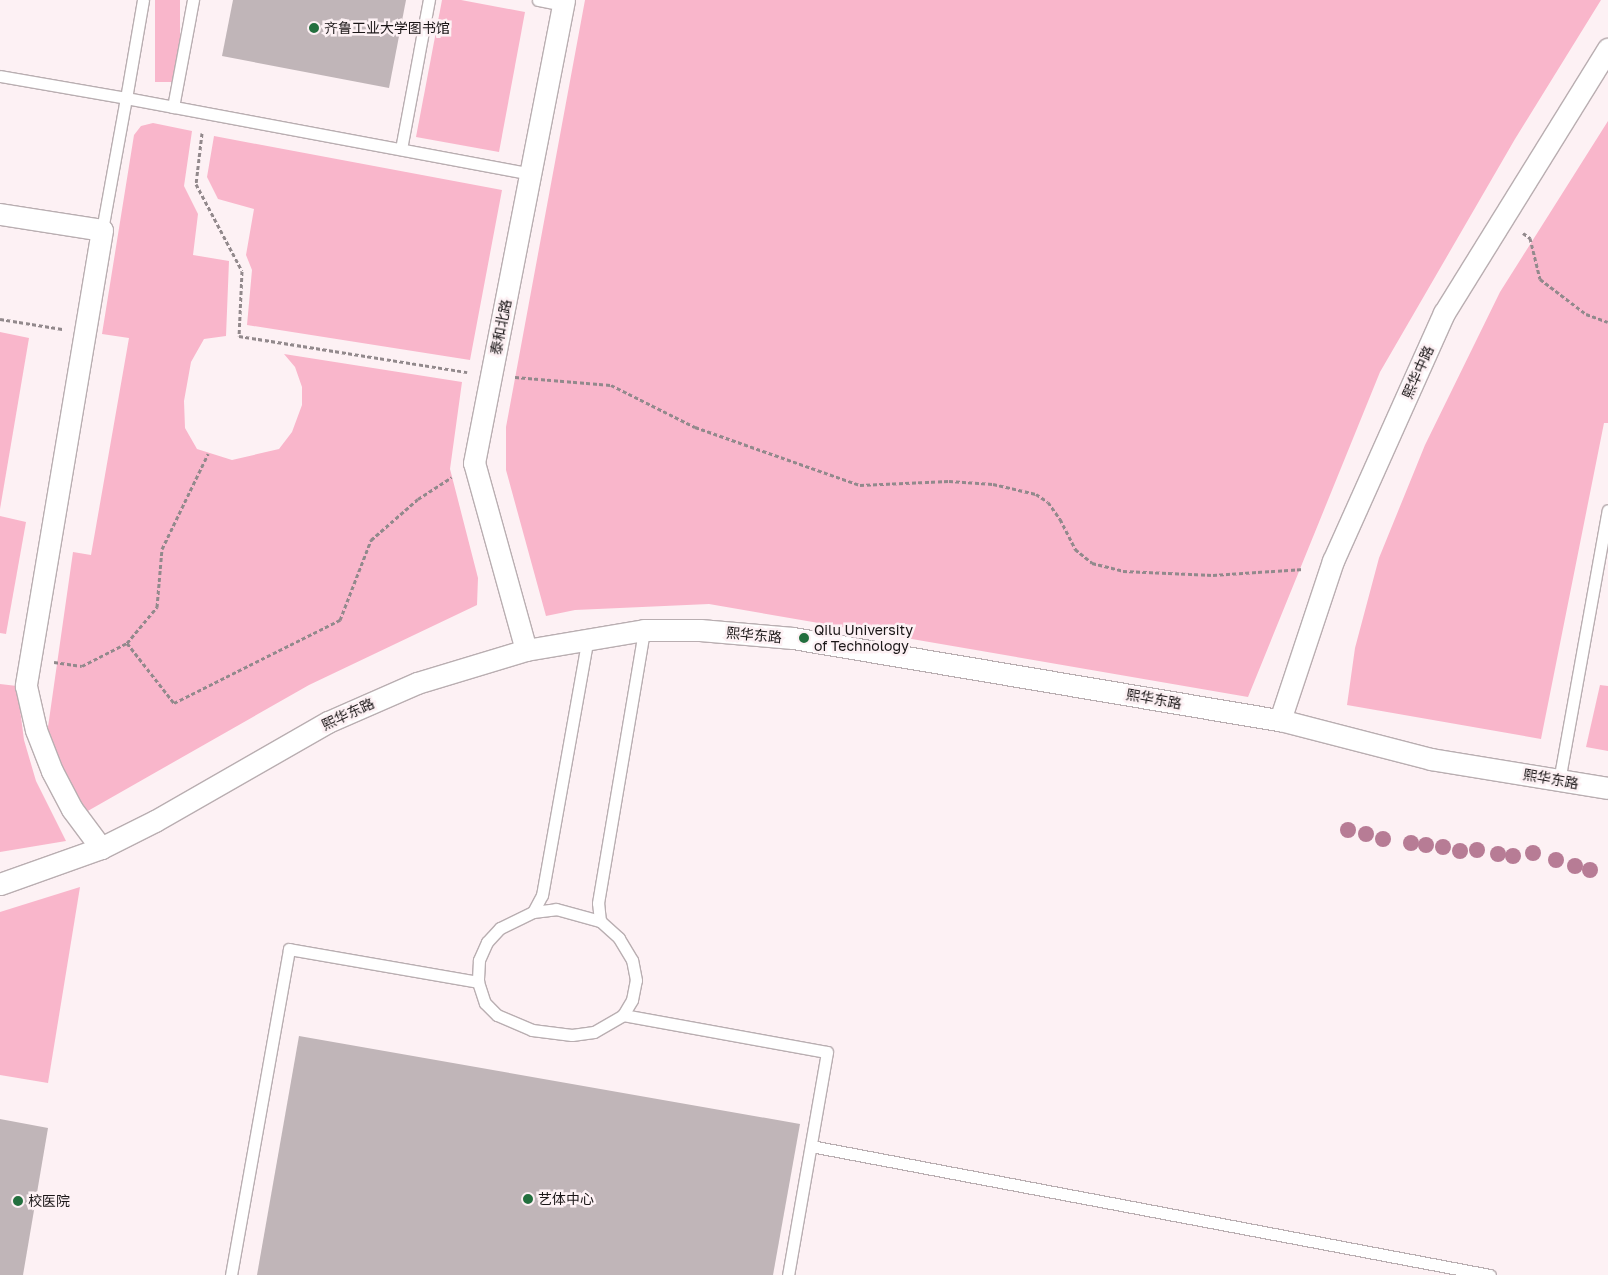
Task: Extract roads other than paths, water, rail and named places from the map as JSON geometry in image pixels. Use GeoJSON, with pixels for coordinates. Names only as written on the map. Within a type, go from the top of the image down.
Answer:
{"type":"FeatureCollection","features":[{"type":"Feature","properties":{"kind":"street","name":"泰和北路"},"geometry":{"type":"LineString","coordinates":[[526,650],[474,463],[532,174],[564,2]]}},
{"type":"Feature","properties":{"kind":"street","name":"熙华中路"},"geometry":{"type":"LineString","coordinates":[[1280,720],[1333,561],[1444,313],[1608,49]]}},
{"type":"Feature","properties":{"kind":"street"},"geometry":{"type":"LineString","coordinates":[[0,214],[102,230],[26,686],[36,730],[52,771],[72,809],[101,848]]}},
{"type":"Feature","properties":{"kind":"street","name":"熙华东路"},"geometry":{"type":"LineString","coordinates":[[0,884],[101,848],[155,821],[328,722],[417,683],[526,650],[644,630],[700,630],[793,638],[1280,720],[1431,759],[1608,788]]}},
{"type":"Feature","properties":{"kind":"lane"},"geometry":{"type":"LineString","coordinates":[[102,230],[143,0]]}},
{"type":"Feature","properties":{"kind":"lane"},"geometry":{"type":"LineString","coordinates":[[173,107],[193,0]]}},
{"type":"Feature","properties":{"kind":"lane"},"geometry":{"type":"LineString","coordinates":[[401,149],[429,0]]}},
{"type":"Feature","properties":{"kind":"lane"},"geometry":{"type":"LineString","coordinates":[[538,0],[564,2]]}},
{"type":"Feature","properties":{"kind":"lane"},"geometry":{"type":"LineString","coordinates":[[0,76],[532,174]]}},
{"type":"Feature","properties":{"kind":"lane"},"geometry":{"type":"LineString","coordinates":[[1559,781],[1608,510]]}},
{"type":"Feature","properties":{"kind":"lane"},"geometry":{"type":"LineString","coordinates":[[600,921],[598,903],[644,630]]}},
{"type":"Feature","properties":{"kind":"lane"},"geometry":{"type":"LineString","coordinates":[[533,912],[542,895],[588,638]]}},
{"type":"Feature","properties":{"kind":"lane"},"geometry":{"type":"LineString","coordinates":[[556,909],[600,921],[618,938],[632,960],[636,980],[632,1000],[623,1015],[594,1032],[572,1035],[532,1030],[497,1015],[486,1003],[478,982],[480,960],[487,942],[500,928],[533,912],[556,909]]}},
{"type":"Feature","properties":{"kind":"lane"},"geometry":{"type":"LineString","coordinates":[[231,1275],[289,949],[478,982]]}},
{"type":"Feature","properties":{"kind":"lane"},"geometry":{"type":"LineString","coordinates":[[623,1015],[827,1052],[788,1275]]}},
{"type":"Feature","properties":{"kind":"lane"},"geometry":{"type":"LineString","coordinates":[[810,1146],[1490,1275]]}},
{"type":"Feature","properties":{"kind":"place","name":"齐鲁工业大学图书馆"},"geometry":{"type":"Point","coordinates":[314,28]}},
{"type":"Feature","properties":{"kind":"place","name":"Qilu University of Technology"},"geometry":{"type":"Point","coordinates":[804,638]}},
{"type":"Feature","properties":{"kind":"place","name":"艺体中心"},"geometry":{"type":"Point","coordinates":[528,1199]}},
{"type":"Feature","properties":{"kind":"place","name":"校医院"},"geometry":{"type":"Point","coordinates":[18,1201]}}]}
